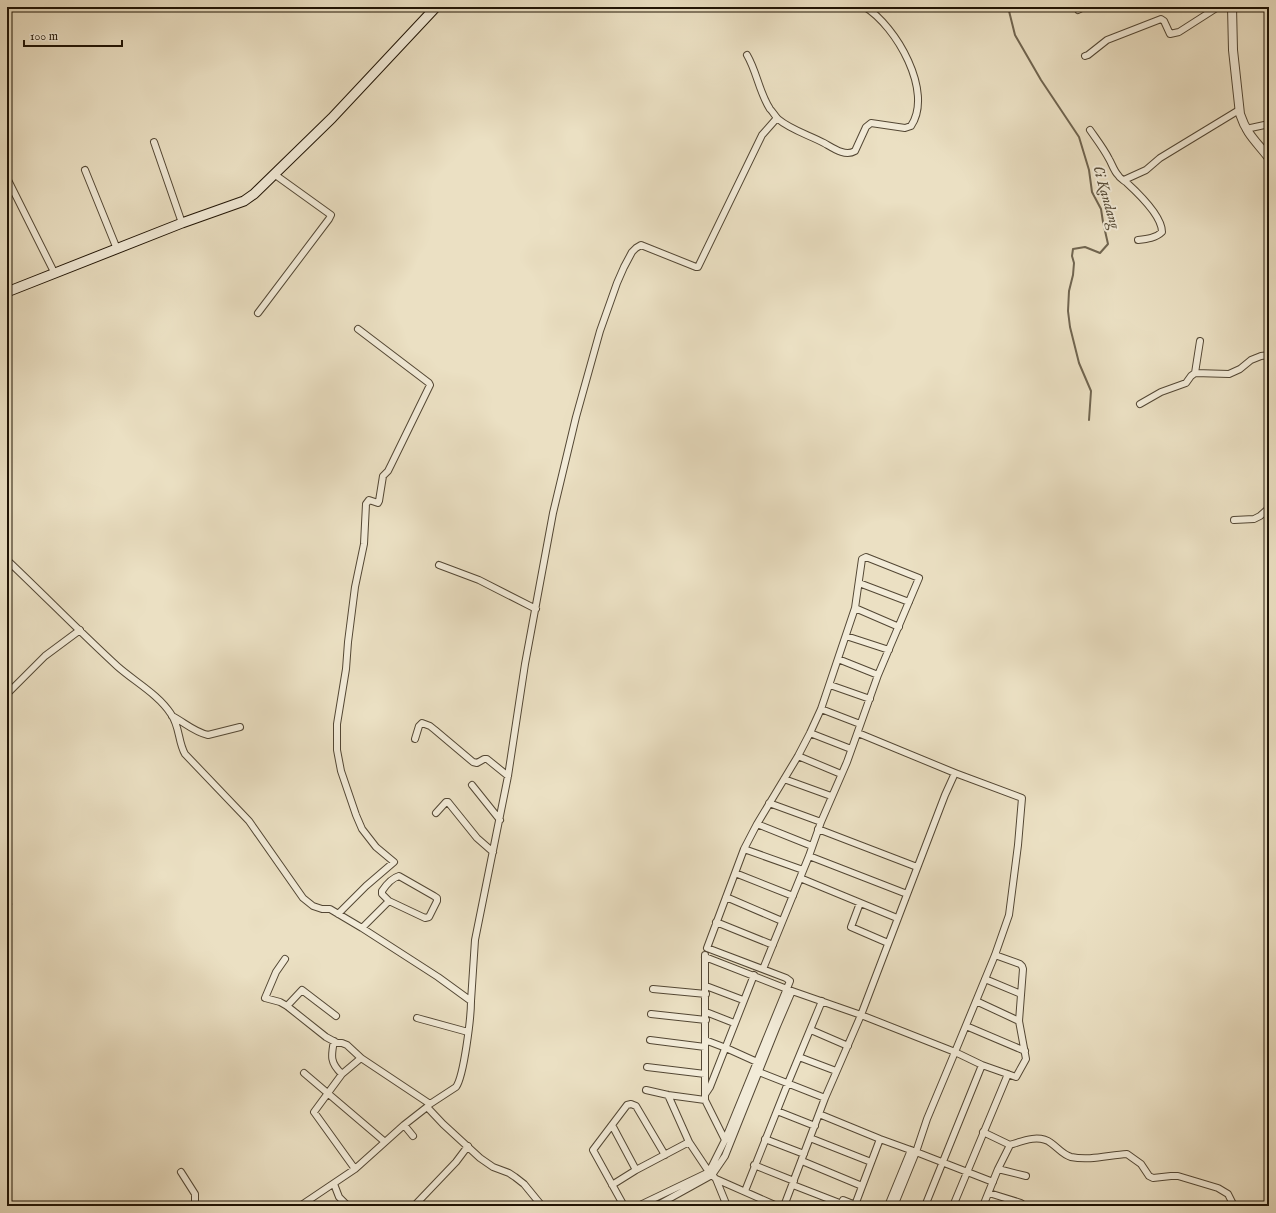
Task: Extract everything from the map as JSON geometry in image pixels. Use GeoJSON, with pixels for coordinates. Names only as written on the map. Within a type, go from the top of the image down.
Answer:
{"type":"FeatureCollection","features":[{"type":"Feature","properties":{"kind":"main road"},"geometry":{"type":"LineString","coordinates":[[7,292],[182,223],[244,201],[254,194],[332,118],[436,7]]}},
{"type":"Feature","properties":{"kind":"street"},"geometry":{"type":"LineString","coordinates":[[748,55],[764,97],[777,118],[790,127],[835,149],[848,153],[855,151],[866,127],[872,123],[905,128],[911,126],[916,117],[918,96],[913,74],[903,49],[886,25],[865,7]]}},
{"type":"Feature","properties":{"kind":"street"},"geometry":{"type":"LineString","coordinates":[[1085,56],[1107,40],[1161,20],[1164,21],[1170,34],[1179,32],[1218,7]]}},
{"type":"Feature","properties":{"kind":"street"},"geometry":{"type":"LineString","coordinates":[[1232,7],[1239,110],[1242,123],[1252,138],[1269,158]]}},
{"type":"Feature","properties":{"kind":"street"},"geometry":{"type":"LineString","coordinates":[[1124,180],[1146,170],[1160,158],[1239,110]]}},
{"type":"Feature","properties":{"kind":"street"},"geometry":{"type":"LineString","coordinates":[[300,1206],[354,1169],[404,1124],[456,1086],[459,1082],[464,1062],[468,1032],[476,940],[508,776],[524,671],[554,513],[576,417],[600,331],[617,283],[632,252],[636,248],[641,245],[698,267],[762,135],[777,118]]}},
{"type":"Feature","properties":{"kind":"street"},"geometry":{"type":"LineString","coordinates":[[1246,129],[1269,124]]}},
{"type":"Feature","properties":{"kind":"street"},"geometry":{"type":"LineString","coordinates":[[1090,130],[1109,158],[1117,174],[1153,211],[1162,229],[1160,235],[1138,240]]}},
{"type":"Feature","properties":{"kind":"street"},"geometry":{"type":"LineString","coordinates":[[154,142],[182,223]]}},
{"type":"Feature","properties":{"kind":"street"},"geometry":{"type":"LineString","coordinates":[[85,170],[116,249]]}},
{"type":"Feature","properties":{"kind":"street"},"geometry":{"type":"LineString","coordinates":[[258,313],[329,220],[331,215],[274,174]]}},
{"type":"Feature","properties":{"kind":"street"},"geometry":{"type":"LineString","coordinates":[[7,178],[55,274]]}},
{"type":"Feature","properties":{"kind":"street"},"geometry":{"type":"LineString","coordinates":[[338,914],[366,886],[394,862],[376,847],[362,829],[341,771],[337,750],[337,724],[346,669],[355,587],[364,544],[366,504],[368,500],[378,503],[383,476],[388,471],[430,385],[430,383],[358,329]]}},
{"type":"Feature","properties":{"kind":"street"},"geometry":{"type":"LineString","coordinates":[[1140,404],[1162,392],[1186,383],[1195,373],[1200,341]]}},
{"type":"Feature","properties":{"kind":"street"},"geometry":{"type":"LineString","coordinates":[[1195,373],[1228,374],[1240,369],[1251,360],[1260,356],[1269,355]]}},
{"type":"Feature","properties":{"kind":"street"},"geometry":{"type":"LineString","coordinates":[[1234,520],[1254,519],[1269,508]]}},
{"type":"Feature","properties":{"kind":"street"},"geometry":{"type":"LineString","coordinates":[[725,1140],[705,1100],[705,957],[716,922],[744,849],[769,803],[798,756],[821,709],[855,608],[862,559],[866,557],[919,578],[890,650],[878,675],[858,733],[831,796],[809,856],[763,969]]}},
{"type":"Feature","properties":{"kind":"street"},"geometry":{"type":"LineString","coordinates":[[7,560],[118,666],[161,701],[172,716],[179,732],[182,750],[249,821],[304,898],[313,906],[322,909],[330,909],[362,928],[438,977],[471,1001]]}},
{"type":"Feature","properties":{"kind":"street"},"geometry":{"type":"LineString","coordinates":[[439,565],[479,580],[536,608]]}},
{"type":"Feature","properties":{"kind":"street"},"geometry":{"type":"LineString","coordinates":[[859,584],[909,602]]}},
{"type":"Feature","properties":{"kind":"street"},"geometry":{"type":"LineString","coordinates":[[855,608],[899,627]]}},
{"type":"Feature","properties":{"kind":"street"},"geometry":{"type":"LineString","coordinates":[[7,694],[44,656],[80,630]]}},
{"type":"Feature","properties":{"kind":"street"},"geometry":{"type":"LineString","coordinates":[[846,636],[890,650]]}},
{"type":"Feature","properties":{"kind":"street"},"geometry":{"type":"LineString","coordinates":[[838,659],[878,675]]}},
{"type":"Feature","properties":{"kind":"street"},"geometry":{"type":"LineString","coordinates":[[830,685],[870,699]]}},
{"type":"Feature","properties":{"kind":"street"},"geometry":{"type":"LineString","coordinates":[[821,709],[860,724]]}},
{"type":"Feature","properties":{"kind":"street"},"geometry":{"type":"LineString","coordinates":[[172,716],[181,720],[191,728],[208,735],[240,727]]}},
{"type":"Feature","properties":{"kind":"street"},"geometry":{"type":"LineString","coordinates":[[415,739],[419,726],[422,723],[436,730],[473,762],[477,763],[487,759],[508,776]]}},
{"type":"Feature","properties":{"kind":"street"},"geometry":{"type":"LineString","coordinates":[[810,733],[851,749]]}},
{"type":"Feature","properties":{"kind":"street"},"geometry":{"type":"LineString","coordinates":[[858,733],[955,773],[1022,798],[1018,845],[1009,915],[995,955],[966,1026],[888,1206]]}},
{"type":"Feature","properties":{"kind":"street"},"geometry":{"type":"LineString","coordinates":[[798,756],[841,774]]}},
{"type":"Feature","properties":{"kind":"street"},"geometry":{"type":"LineString","coordinates":[[784,1206],[825,1098],[861,1015],[897,918],[955,773]]}},
{"type":"Feature","properties":{"kind":"street"},"geometry":{"type":"LineString","coordinates":[[784,779],[831,796]]}},
{"type":"Feature","properties":{"kind":"street"},"geometry":{"type":"LineString","coordinates":[[472,785],[500,820]]}},
{"type":"Feature","properties":{"kind":"street"},"geometry":{"type":"LineString","coordinates":[[436,813],[446,802],[448,802],[477,838],[493,852]]}},
{"type":"Feature","properties":{"kind":"street"},"geometry":{"type":"LineString","coordinates":[[769,803],[821,822]]}},
{"type":"Feature","properties":{"kind":"street"},"geometry":{"type":"LineString","coordinates":[[757,824],[812,846]]}},
{"type":"Feature","properties":{"kind":"street"},"geometry":{"type":"LineString","coordinates":[[818,829],[917,868]]}},
{"type":"Feature","properties":{"kind":"street"},"geometry":{"type":"LineString","coordinates":[[744,849],[803,870]]}},
{"type":"Feature","properties":{"kind":"street"},"geometry":{"type":"LineString","coordinates":[[809,856],[907,894]]}},
{"type":"Feature","properties":{"kind":"street"},"geometry":{"type":"LineString","coordinates":[[735,872],[793,896]]}},
{"type":"Feature","properties":{"kind":"street"},"geometry":{"type":"LineString","coordinates":[[399,876],[437,898],[437,901],[428,917],[425,918],[389,901],[382,894],[382,891],[394,878],[399,876]]}},
{"type":"Feature","properties":{"kind":"street"},"geometry":{"type":"LineString","coordinates":[[800,878],[897,918]]}},
{"type":"Feature","properties":{"kind":"street"},"geometry":{"type":"LineString","coordinates":[[726,897],[782,921]]}},
{"type":"Feature","properties":{"kind":"street"},"geometry":{"type":"LineString","coordinates":[[362,928],[389,901]]}},
{"type":"Feature","properties":{"kind":"street"},"geometry":{"type":"LineString","coordinates":[[860,903],[851,927],[888,943]]}},
{"type":"Feature","properties":{"kind":"street"},"geometry":{"type":"LineString","coordinates":[[716,922],[773,945]]}},
{"type":"Feature","properties":{"kind":"street"},"geometry":{"type":"LineString","coordinates":[[656,1206],[712,1175],[724,1156],[789,990],[789,980],[708,948]]}},
{"type":"Feature","properties":{"kind":"street"},"geometry":{"type":"LineString","coordinates":[[705,957],[789,990],[861,1015],[1015,1077],[1018,1076],[1026,1059],[1019,1021],[1022,966],[995,955]]}},
{"type":"Feature","properties":{"kind":"street"},"geometry":{"type":"LineString","coordinates":[[285,959],[276,972],[265,998],[280,1002],[287,1006],[326,1038],[342,1042],[347,1045],[361,1058],[428,1105],[443,1124],[480,1158],[493,1167],[509,1173],[524,1184],[542,1206]]}},
{"type":"Feature","properties":{"kind":"street"},"geometry":{"type":"LineString","coordinates":[[706,1093],[710,1087],[726,1048],[734,1023],[754,976]]}},
{"type":"Feature","properties":{"kind":"street"},"geometry":{"type":"LineString","coordinates":[[985,979],[1021,994]]}},
{"type":"Feature","properties":{"kind":"street"},"geometry":{"type":"LineString","coordinates":[[706,986],[743,1000]]}},
{"type":"Feature","properties":{"kind":"street"},"geometry":{"type":"LineString","coordinates":[[653,988],[706,994]]}},
{"type":"Feature","properties":{"kind":"street"},"geometry":{"type":"LineString","coordinates":[[287,1006],[302,990],[336,1016]]}},
{"type":"Feature","properties":{"kind":"street"},"geometry":{"type":"LineString","coordinates":[[638,1206],[712,1175],[757,1062],[789,990]]}},
{"type":"Feature","properties":{"kind":"street"},"geometry":{"type":"LineString","coordinates":[[745,1191],[754,1165],[822,1001]]}},
{"type":"Feature","properties":{"kind":"street"},"geometry":{"type":"LineString","coordinates":[[976,1001],[1019,1021]]}},
{"type":"Feature","properties":{"kind":"street"},"geometry":{"type":"LineString","coordinates":[[706,1012],[734,1023]]}},
{"type":"Feature","properties":{"kind":"street"},"geometry":{"type":"LineString","coordinates":[[652,1014],[706,1020]]}},
{"type":"Feature","properties":{"kind":"street"},"geometry":{"type":"LineString","coordinates":[[416,1018],[468,1032]]}},
{"type":"Feature","properties":{"kind":"street"},"geometry":{"type":"LineString","coordinates":[[966,1026],[1025,1051]]}},
{"type":"Feature","properties":{"kind":"street"},"geometry":{"type":"LineString","coordinates":[[811,1030],[848,1046]]}},
{"type":"Feature","properties":{"kind":"street"},"geometry":{"type":"LineString","coordinates":[[650,1040],[705,1044],[726,1048],[757,1062]]}},
{"type":"Feature","properties":{"kind":"street"},"geometry":{"type":"LineString","coordinates":[[334,1041],[332,1060],[342,1074]]}},
{"type":"Feature","properties":{"kind":"street"},"geometry":{"type":"LineString","coordinates":[[799,1057],[836,1071]]}},
{"type":"Feature","properties":{"kind":"street"},"geometry":{"type":"LineString","coordinates":[[354,1169],[314,1112],[342,1074],[361,1058]]}},
{"type":"Feature","properties":{"kind":"street"},"geometry":{"type":"LineString","coordinates":[[925,1206],[982,1065]]}},
{"type":"Feature","properties":{"kind":"street"},"geometry":{"type":"LineString","coordinates":[[647,1067],[705,1074]]}},
{"type":"Feature","properties":{"kind":"street"},"geometry":{"type":"LineString","coordinates":[[758,1072],[825,1098]]}},
{"type":"Feature","properties":{"kind":"street"},"geometry":{"type":"LineString","coordinates":[[304,1073],[384,1142]]}},
{"type":"Feature","properties":{"kind":"street"},"geometry":{"type":"LineString","coordinates":[[953,1206],[1008,1074]]}},
{"type":"Feature","properties":{"kind":"street"},"geometry":{"type":"LineString","coordinates":[[646,1090],[668,1095],[705,1100]]}},
{"type":"Feature","properties":{"kind":"street"},"geometry":{"type":"LineString","coordinates":[[668,1095],[689,1142],[712,1175],[727,1206]]}},
{"type":"Feature","properties":{"kind":"street"},"geometry":{"type":"LineString","coordinates":[[624,1206],[593,1150],[627,1105],[631,1104],[636,1106],[665,1156]]}},
{"type":"Feature","properties":{"kind":"street"},"geometry":{"type":"LineString","coordinates":[[776,1111],[815,1126]]}},
{"type":"Feature","properties":{"kind":"street"},"geometry":{"type":"LineString","coordinates":[[819,1114],[942,1162],[966,1173],[993,1182]]}},
{"type":"Feature","properties":{"kind":"street"},"geometry":{"type":"LineString","coordinates":[[404,1124],[413,1136]]}},
{"type":"Feature","properties":{"kind":"street"},"geometry":{"type":"LineString","coordinates":[[612,1125],[636,1170]]}},
{"type":"Feature","properties":{"kind":"street"},"geometry":{"type":"LineString","coordinates":[[983,1132],[1010,1145]]}},
{"type":"Feature","properties":{"kind":"street"},"geometry":{"type":"LineString","coordinates":[[810,1138],[871,1162]]}},
{"type":"Feature","properties":{"kind":"street"},"geometry":{"type":"LineString","coordinates":[[983,1206],[998,1168],[1010,1145],[1023,1140],[1039,1138],[1051,1142],[1064,1154],[1072,1157],[1090,1159],[1127,1154],[1141,1164],[1153,1178],[1178,1176],[1218,1188],[1228,1194],[1234,1206]]}},
{"type":"Feature","properties":{"kind":"street"},"geometry":{"type":"LineString","coordinates":[[765,1139],[804,1154]]}},
{"type":"Feature","properties":{"kind":"street"},"geometry":{"type":"LineString","coordinates":[[754,1165],[841,1205],[843,1200],[857,1205],[862,1186],[880,1139]]}},
{"type":"Feature","properties":{"kind":"street"},"geometry":{"type":"LineString","coordinates":[[612,1185],[636,1170],[689,1142]]}},
{"type":"Feature","properties":{"kind":"street"},"geometry":{"type":"LineString","coordinates":[[414,1206],[456,1162],[468,1146]]}},
{"type":"Feature","properties":{"kind":"street"},"geometry":{"type":"LineString","coordinates":[[894,1206],[913,1151]]}},
{"type":"Feature","properties":{"kind":"street"},"geometry":{"type":"LineString","coordinates":[[802,1161],[862,1186]]}},
{"type":"Feature","properties":{"kind":"street"},"geometry":{"type":"LineString","coordinates":[[998,1168],[1026,1176]]}},
{"type":"Feature","properties":{"kind":"street"},"geometry":{"type":"LineString","coordinates":[[181,1172],[194,1194],[195,1206]]}},
{"type":"Feature","properties":{"kind":"street"},"geometry":{"type":"LineString","coordinates":[[712,1175],[778,1206]]}},
{"type":"Feature","properties":{"kind":"street"},"geometry":{"type":"LineString","coordinates":[[334,1184],[339,1197],[348,1206]]}},
{"type":"Feature","properties":{"kind":"street"},"geometry":{"type":"LineString","coordinates":[[988,1193],[1021,1203]]}},
{"type":"Feature","properties":{"kind":"waterway","name":"Ci Kandang"},"geometry":{"type":"LineString","coordinates":[[1008,7],[1015,35],[1041,80],[1079,137],[1089,170],[1092,192],[1101,209],[1108,244],[1100,253],[1085,247],[1073,249],[1072,256],[1074,263],[1069,291],[1068,311],[1070,327],[1079,363],[1091,391],[1089,420]]}}]}
